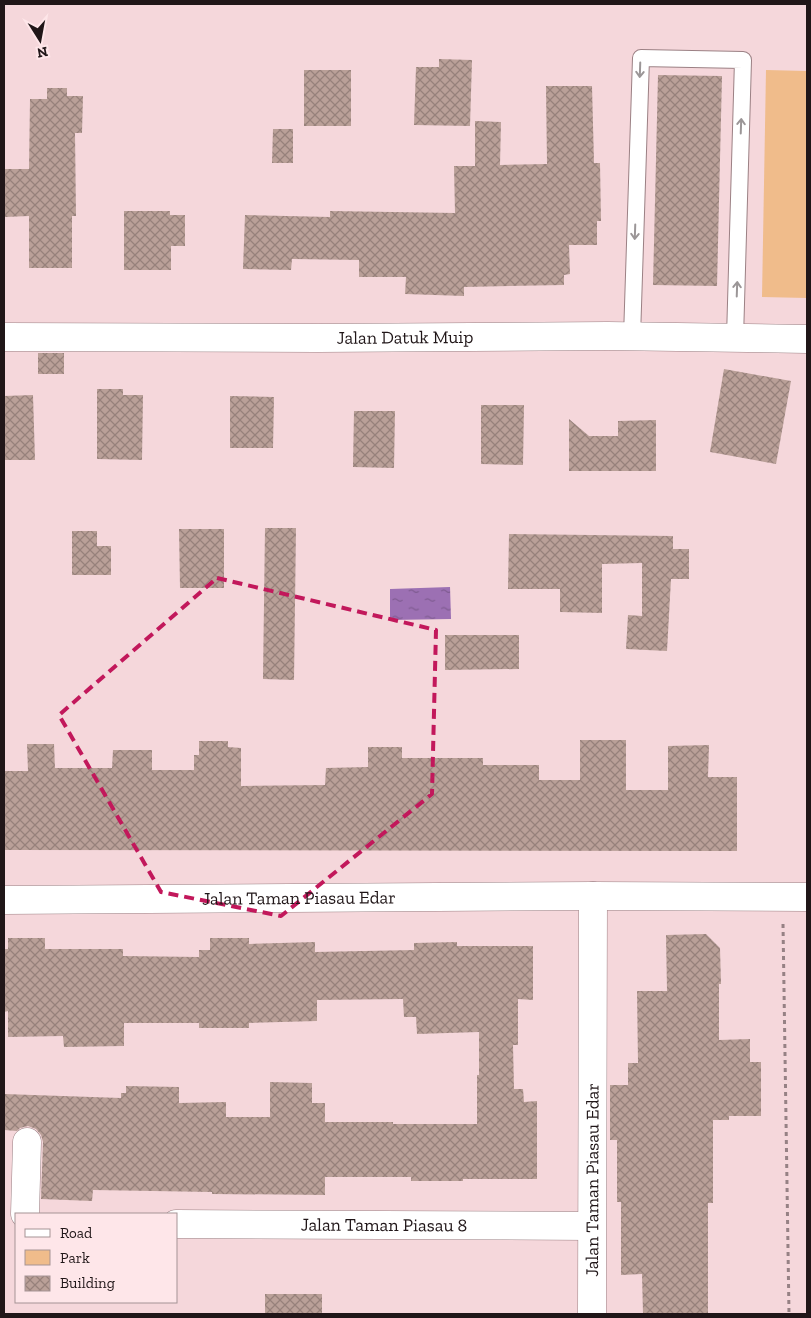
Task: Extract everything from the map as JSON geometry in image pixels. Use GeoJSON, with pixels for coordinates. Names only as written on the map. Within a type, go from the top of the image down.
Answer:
{"type":"FeatureCollection","features":[{"type":"Feature","properties":{"kind":"street","name":"Jalan Datuk Muip"},"geometry":{"type":"LineString","coordinates":[[4,337],[632,337],[807,339]]}},
{"type":"Feature","properties":{"kind":"street","name":"Jalan Taman Piasau Edar"},"geometry":{"type":"LineString","coordinates":[[4,900],[593,896],[795,898]]}},
{"type":"Feature","properties":{"kind":"street","name":"Jalan Taman Piasau Edar"},"geometry":{"type":"LineString","coordinates":[[592,1314],[593,896]]}},
{"type":"Feature","properties":{"kind":"street"},"geometry":{"type":"LineString","coordinates":[[25,1213],[26,1142]]}},
{"type":"Feature","properties":{"kind":"street","name":"Jalan Taman Piasau 8"},"geometry":{"type":"LineString","coordinates":[[178,1224],[591,1226]]}},
{"type":"Feature","properties":{"kind":"lane"},"geometry":{"type":"LineString","coordinates":[[632,337],[641,58],[743,60],[735,338]]}},
{"type":"Feature","properties":{"kind":"path"},"geometry":{"type":"LineString","coordinates":[[789,1314],[795,898]]}},
{"type":"Feature","properties":{"kind":"highlighted area"},"geometry":{"type":"Polygon","coordinates":[[[217,578],[436,630],[432,794],[281,916],[161,892],[59,715],[217,578]]]}},
{"type":"Feature","properties":{"kind":"green space"},"geometry":{"type":"Polygon","coordinates":[[[766,70],[807,71],[807,298],[762,297],[766,70]]]}},
{"type":"Feature","properties":{"kind":"water"},"geometry":{"type":"Polygon","coordinates":[[[450,587],[451,619],[390,620],[390,589],[450,587]]]}},
{"type":"Feature","properties":{"kind":"building"},"geometry":{"type":"Polygon","coordinates":[[[439,59],[472,60],[470,126],[414,125],[416,67],[439,67],[439,59]]]}},
{"type":"Feature","properties":{"kind":"building"},"geometry":{"type":"Polygon","coordinates":[[[304,70],[351,70],[351,126],[304,126],[304,70]]]}},
{"type":"Feature","properties":{"kind":"building"},"geometry":{"type":"Polygon","coordinates":[[[658,75],[722,76],[717,286],[653,285],[658,75]]]}},
{"type":"Feature","properties":{"kind":"building"},"geometry":{"type":"Polygon","coordinates":[[[546,86],[592,86],[594,163],[600,163],[601,221],[597,221],[597,245],[569,245],[570,274],[564,275],[564,285],[464,287],[464,296],[405,294],[406,277],[359,277],[359,260],[292,259],[291,270],[243,269],[245,215],[330,217],[330,211],[455,213],[454,166],[475,166],[475,121],[501,122],[500,165],[547,164],[546,86]]]}},
{"type":"Feature","properties":{"kind":"building"},"geometry":{"type":"Polygon","coordinates":[[[47,88],[67,88],[67,96],[83,96],[82,133],[75,133],[76,216],[72,216],[72,268],[29,268],[29,216],[5,217],[4,212],[4,169],[29,169],[30,99],[47,99],[47,88]]]}},
{"type":"Feature","properties":{"kind":"building"},"geometry":{"type":"Polygon","coordinates":[[[273,129],[293,129],[293,163],[272,163],[273,129]]]}},
{"type":"Feature","properties":{"kind":"building"},"geometry":{"type":"Polygon","coordinates":[[[124,211],[170,211],[170,215],[185,215],[185,246],[171,246],[171,270],[124,270],[124,211]]]}},
{"type":"Feature","properties":{"kind":"building"},"geometry":{"type":"Polygon","coordinates":[[[38,353],[64,353],[64,374],[38,374],[38,353]]]}},
{"type":"Feature","properties":{"kind":"building"},"geometry":{"type":"Polygon","coordinates":[[[724,369],[791,381],[776,464],[710,452],[724,369]]]}},
{"type":"Feature","properties":{"kind":"building"},"geometry":{"type":"Polygon","coordinates":[[[97,389],[123,389],[123,395],[143,395],[142,460],[97,459],[97,389]]]}},
{"type":"Feature","properties":{"kind":"building"},"geometry":{"type":"Polygon","coordinates":[[[33,395],[35,460],[4,460],[4,396],[33,395]]]}},
{"type":"Feature","properties":{"kind":"building"},"geometry":{"type":"Polygon","coordinates":[[[230,396],[274,397],[273,448],[230,448],[230,396]]]}},
{"type":"Feature","properties":{"kind":"building"},"geometry":{"type":"Polygon","coordinates":[[[481,405],[524,405],[523,465],[481,464],[481,405]]]}},
{"type":"Feature","properties":{"kind":"building"},"geometry":{"type":"Polygon","coordinates":[[[354,411],[395,411],[394,468],[353,467],[354,411]]]}},
{"type":"Feature","properties":{"kind":"building"},"geometry":{"type":"Polygon","coordinates":[[[569,419],[589,436],[618,436],[618,421],[656,420],[656,471],[569,471],[569,419]]]}},
{"type":"Feature","properties":{"kind":"building"},"geometry":{"type":"Polygon","coordinates":[[[265,528],[296,528],[294,680],[263,679],[265,528]]]}},
{"type":"Feature","properties":{"kind":"building"},"geometry":{"type":"Polygon","coordinates":[[[179,529],[224,529],[224,588],[180,588],[179,529]]]}},
{"type":"Feature","properties":{"kind":"building"},"geometry":{"type":"Polygon","coordinates":[[[72,531],[97,531],[97,546],[111,546],[111,575],[72,575],[72,531]]]}},
{"type":"Feature","properties":{"kind":"building"},"geometry":{"type":"Polygon","coordinates":[[[509,534],[673,536],[673,549],[689,549],[689,579],[671,579],[667,651],[626,649],[628,615],[642,616],[642,563],[602,564],[602,613],[560,612],[560,589],[508,589],[509,534]]]}},
{"type":"Feature","properties":{"kind":"building"},"geometry":{"type":"Polygon","coordinates":[[[445,635],[519,635],[519,669],[445,670],[445,635]]]}},
{"type":"Feature","properties":{"kind":"building"},"geometry":{"type":"Polygon","coordinates":[[[580,740],[626,740],[626,790],[668,790],[668,746],[709,745],[708,777],[737,777],[737,851],[4,850],[4,771],[28,771],[27,744],[54,744],[55,768],[112,768],[113,750],[152,750],[152,770],[194,770],[194,755],[199,755],[199,741],[228,741],[228,747],[241,748],[241,786],[325,785],[326,768],[368,767],[368,747],[402,747],[402,758],[483,758],[483,765],[539,765],[539,780],[580,780],[580,740]]]}},
{"type":"Feature","properties":{"kind":"building"},"geometry":{"type":"Polygon","coordinates":[[[706,934],[720,948],[719,1040],[750,1039],[750,1062],[761,1062],[761,1116],[729,1116],[729,1120],[713,1120],[713,1203],[708,1203],[708,1314],[643,1314],[642,1274],[621,1275],[621,1202],[617,1202],[617,1140],[610,1140],[610,1085],[628,1085],[628,1063],[638,1063],[637,991],[667,991],[666,935],[706,934]]]}},
{"type":"Feature","properties":{"kind":"building"},"geometry":{"type":"Polygon","coordinates":[[[8,938],[45,938],[45,949],[123,949],[123,956],[199,957],[199,950],[210,950],[210,938],[249,938],[249,944],[315,942],[315,952],[414,950],[414,943],[457,942],[457,946],[533,946],[533,1000],[518,999],[518,1045],[513,1045],[514,1089],[523,1089],[524,1102],[537,1101],[537,1179],[411,1181],[411,1177],[325,1177],[325,1195],[93,1190],[92,1201],[41,1199],[43,1142],[41,1135],[36,1129],[28,1126],[17,1131],[4,1130],[4,1094],[121,1098],[121,1093],[126,1093],[126,1086],[179,1087],[179,1103],[226,1102],[226,1117],[270,1117],[270,1082],[312,1083],[312,1103],[325,1103],[325,1122],[477,1124],[479,1032],[417,1034],[416,1017],[404,1017],[403,999],[317,1000],[317,1021],[249,1023],[249,1028],[199,1028],[199,1023],[124,1023],[124,1046],[64,1047],[63,1036],[8,1037],[8,1011],[4,1012],[4,949],[8,949],[8,938]]]}},
{"type":"Feature","properties":{"kind":"building"},"geometry":{"type":"Polygon","coordinates":[[[265,1294],[322,1294],[322,1314],[265,1314],[265,1294]]]}}]}
